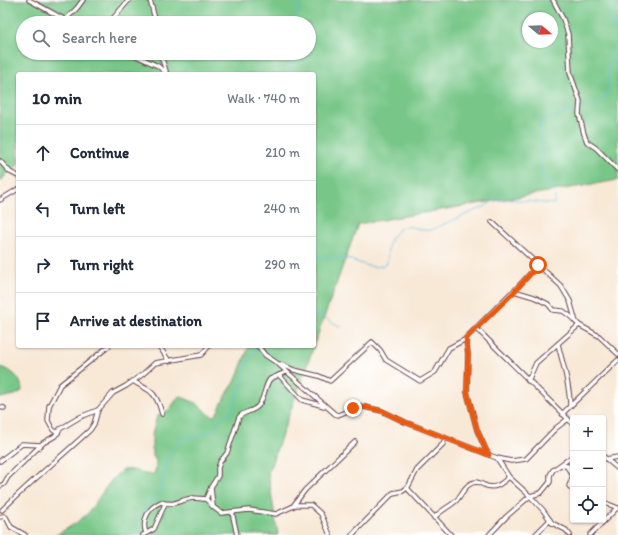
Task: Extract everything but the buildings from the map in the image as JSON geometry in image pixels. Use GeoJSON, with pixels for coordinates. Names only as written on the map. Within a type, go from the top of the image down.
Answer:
{"type":"FeatureCollection","features":[{"type":"Feature","properties":{"kind":"street"},"geometry":{"type":"LineString","coordinates":[[29,0],[58,16]]}},
{"type":"Feature","properties":{"kind":"street"},"geometry":{"type":"LineString","coordinates":[[69,16],[83,0]]}},
{"type":"Feature","properties":{"kind":"street"},"geometry":{"type":"LineString","coordinates":[[115,16],[129,0]]}},
{"type":"Feature","properties":{"kind":"street"},"geometry":{"type":"LineString","coordinates":[[150,0],[154,16]]}},
{"type":"Feature","properties":{"kind":"street"},"geometry":{"type":"LineString","coordinates":[[553,0],[568,34],[570,73],[580,101],[579,114],[587,142],[596,148],[618,170]]}},
{"type":"Feature","properties":{"kind":"street"},"geometry":{"type":"LineString","coordinates":[[145,60],[158,66],[166,72]]}},
{"type":"Feature","properties":{"kind":"street"},"geometry":{"type":"LineString","coordinates":[[162,60],[167,72]]}},
{"type":"Feature","properties":{"kind":"street"},"geometry":{"type":"LineString","coordinates":[[0,161],[10,172],[16,175]]}},
{"type":"Feature","properties":{"kind":"street"},"geometry":{"type":"LineString","coordinates":[[0,200],[16,190]]}},
{"type":"Feature","properties":{"kind":"street"},"geometry":{"type":"LineString","coordinates":[[492,222],[564,290],[578,324]]}},
{"type":"Feature","properties":{"kind":"street"},"geometry":{"type":"LineString","coordinates":[[277,363],[330,381],[372,342],[380,350],[386,360],[420,381],[436,372],[448,348],[466,339],[514,292],[538,265]]}},
{"type":"Feature","properties":{"kind":"street"},"geometry":{"type":"LineString","coordinates":[[514,292],[534,297],[554,310],[563,311],[578,324],[599,336],[618,354]]}},
{"type":"Feature","properties":{"kind":"street"},"geometry":{"type":"LineString","coordinates":[[528,381],[536,363],[578,324]]}},
{"type":"Feature","properties":{"kind":"street"},"geometry":{"type":"LineString","coordinates":[[260,348],[265,355],[277,363],[336,415],[360,406],[382,411],[405,422],[497,458],[511,460],[526,459],[556,428],[568,419],[476,328]]}},
{"type":"Feature","properties":{"kind":"street"},"geometry":{"type":"LineString","coordinates":[[466,339],[468,354],[467,392],[477,430],[489,455]]}},
{"type":"Feature","properties":{"kind":"street"},"geometry":{"type":"LineString","coordinates":[[558,344],[565,367],[570,394],[570,406]]}},
{"type":"Feature","properties":{"kind":"street"},"geometry":{"type":"LineString","coordinates":[[58,433],[53,430],[48,421],[49,406],[60,385],[106,348]]}},
{"type":"Feature","properties":{"kind":"street"},"geometry":{"type":"LineString","coordinates":[[160,348],[169,361]]}},
{"type":"Feature","properties":{"kind":"street"},"geometry":{"type":"LineString","coordinates":[[1,510],[90,430],[94,424],[98,410],[113,393],[133,381],[155,363],[201,355],[207,348]]}},
{"type":"Feature","properties":{"kind":"street"},"geometry":{"type":"LineString","coordinates":[[562,414],[618,360]]}},
{"type":"Feature","properties":{"kind":"street"},"geometry":{"type":"LineString","coordinates":[[206,499],[210,487],[218,476],[220,462],[227,453],[239,417],[258,406],[262,400],[270,379],[286,372]]}},
{"type":"Feature","properties":{"kind":"street"},"geometry":{"type":"LineString","coordinates":[[279,375],[302,400],[325,406]]}},
{"type":"Feature","properties":{"kind":"street"},"geometry":{"type":"LineString","coordinates":[[133,381],[151,392],[159,404],[162,414]]}},
{"type":"Feature","properties":{"kind":"street"},"geometry":{"type":"LineString","coordinates":[[0,486],[4,484],[8,477],[41,445],[56,436],[60,429],[80,417],[98,410]]}},
{"type":"Feature","properties":{"kind":"street"},"geometry":{"type":"LineString","coordinates":[[352,535],[393,493],[403,491],[410,485],[417,470],[443,444],[445,438]]}},
{"type":"Feature","properties":{"kind":"street"},"geometry":{"type":"LineString","coordinates":[[292,506],[305,490],[354,442]]}},
{"type":"Feature","properties":{"kind":"street"},"geometry":{"type":"LineString","coordinates":[[0,461],[22,444],[41,445]]}},
{"type":"Feature","properties":{"kind":"street"},"geometry":{"type":"LineString","coordinates":[[497,458],[509,477],[530,496],[557,527],[566,530],[570,535]]}},
{"type":"Feature","properties":{"kind":"street"},"geometry":{"type":"LineString","coordinates":[[489,535],[506,517],[530,496],[544,490],[550,482],[550,475],[552,471],[570,458]]}},
{"type":"Feature","properties":{"kind":"street"},"geometry":{"type":"LineString","coordinates":[[606,458],[618,458]]}},
{"type":"Feature","properties":{"kind":"street"},"geometry":{"type":"LineString","coordinates":[[606,460],[618,469]]}},
{"type":"Feature","properties":{"kind":"street"},"geometry":{"type":"LineString","coordinates":[[560,465],[567,467],[573,476],[569,486],[570,487]]}},
{"type":"Feature","properties":{"kind":"street"},"geometry":{"type":"LineString","coordinates":[[434,518],[456,501],[464,489],[470,484],[476,482],[493,487],[500,485],[509,477]]}},
{"type":"Feature","properties":{"kind":"street"},"geometry":{"type":"LineString","coordinates":[[210,487],[213,507]]}},
{"type":"Feature","properties":{"kind":"street"},"geometry":{"type":"LineString","coordinates":[[407,488],[451,535]]}},
{"type":"Feature","properties":{"kind":"street"},"geometry":{"type":"LineString","coordinates":[[166,504],[154,529],[145,534],[144,527],[148,514],[156,504],[161,502],[166,504],[180,502],[192,498],[206,499],[213,507],[222,513],[249,510],[276,514],[296,505],[312,506],[321,514],[330,535]]}},
{"type":"Feature","properties":{"kind":"street"},"geometry":{"type":"LineString","coordinates":[[590,535],[618,508],[606,503]]}},
{"type":"Feature","properties":{"kind":"street"},"geometry":{"type":"LineString","coordinates":[[232,512],[237,535]]}},
{"type":"Feature","properties":{"kind":"street"},"geometry":{"type":"LineString","coordinates":[[0,517],[6,517],[11,527],[25,535]]}},
{"type":"Feature","properties":{"kind":"street"},"geometry":{"type":"LineString","coordinates":[[535,535],[550,520]]}},
{"type":"Feature","properties":{"kind":"green space"},"geometry":{"type":"Polygon","coordinates":[[[0,0],[618,0],[618,180],[358,224],[316,340],[316,72],[16,72],[16,167],[10,170],[0,182],[0,0]]]}},
{"type":"Feature","properties":{"kind":"green space"},"geometry":{"type":"Polygon","coordinates":[[[248,348],[313,348],[268,473],[278,535],[56,535],[77,522],[89,512],[110,482],[119,473],[128,469],[150,475],[154,474],[156,464],[152,455],[152,435],[157,416],[169,410],[179,396],[196,403],[213,416],[216,415],[226,395],[235,382],[248,348]]]}},
{"type":"Feature","properties":{"kind":"green space"},"geometry":{"type":"Polygon","coordinates":[[[0,367],[16,375],[22,386],[22,391],[15,395],[0,398],[0,367]]]}},
{"type":"Feature","properties":{"kind":"waterway"},"geometry":{"type":"LineString","coordinates":[[297,0],[299,12],[297,16]]}},
{"type":"Feature","properties":{"kind":"waterway"},"geometry":{"type":"LineString","coordinates":[[613,0],[611,1],[608,11],[608,19],[617,32],[615,54]]}},
{"type":"Feature","properties":{"kind":"waterway"},"geometry":{"type":"LineString","coordinates":[[580,108],[585,106],[593,108],[604,99],[608,90],[608,68],[615,54],[618,55]]}},
{"type":"Feature","properties":{"kind":"waterway"},"geometry":{"type":"LineString","coordinates":[[292,60],[292,72]]}},
{"type":"Feature","properties":{"kind":"waterway"},"geometry":{"type":"LineString","coordinates":[[316,258],[340,258],[367,266],[382,266],[387,263],[388,246],[391,239],[398,230],[404,227],[432,230],[484,207],[498,198],[554,204],[555,195],[542,176],[540,121],[577,110]]}},
{"type":"Feature","properties":{"kind":"waterway"},"geometry":{"type":"LineString","coordinates":[[316,315],[323,317],[341,327]]}},
{"type":"Feature","properties":{"kind":"waterway"},"geometry":{"type":"LineString","coordinates":[[138,535],[137,531],[140,517],[151,501],[161,491],[164,477],[163,471],[168,454],[182,438],[198,437],[204,432],[213,431],[220,419],[226,414],[232,412],[245,375],[245,367],[256,348]]}},
{"type":"Feature","properties":{"kind":"route"},"geometry":{"type":"LineString","coordinates":[[353,408],[360,406],[382,411],[405,422],[489,455],[477,430],[467,392],[468,349],[466,338],[511,293],[514,292],[538,265]]}}]}
